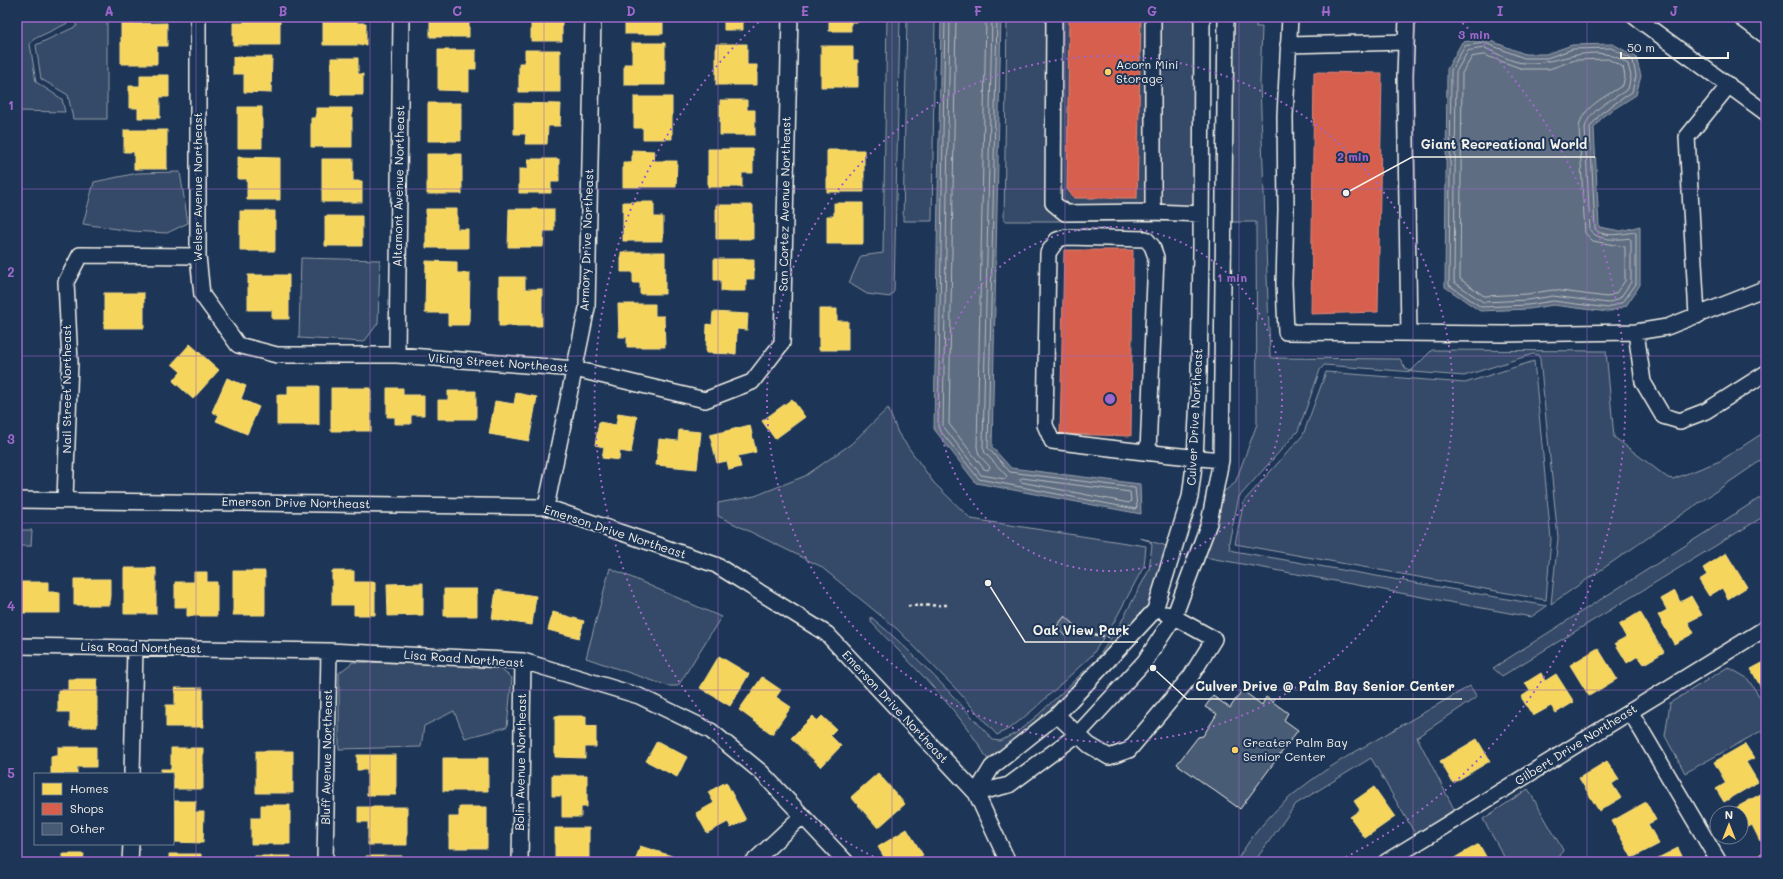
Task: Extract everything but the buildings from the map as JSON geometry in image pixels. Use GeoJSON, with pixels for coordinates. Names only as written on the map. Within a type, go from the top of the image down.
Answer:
{"type":"FeatureCollection","features":[{"type":"Feature","properties":{"kind":"street","name":"Welser Avenue Northeast"},"geometry":{"type":"LineString","coordinates":[[198,17],[198,256],[202,295],[238,345]]}},
{"type":"Feature","properties":{"kind":"street","name":"Altamont Avenue Northeast"},"geometry":{"type":"LineString","coordinates":[[397,355],[401,17]]}},
{"type":"Feature","properties":{"kind":"street","name":"Armory Drive Northeast"},"geometry":{"type":"LineString","coordinates":[[546,507],[587,308],[593,17]]}},
{"type":"Feature","properties":{"kind":"street","name":"San Cortez Avenue Northeast"},"geometry":{"type":"LineString","coordinates":[[752,382],[782,343],[790,17]]}},
{"type":"Feature","properties":{"kind":"street"},"geometry":{"type":"LineString","coordinates":[[1054,17],[1053,203],[1065,213],[1153,212],[1201,214]]}},
{"type":"Feature","properties":{"kind":"street"},"geometry":{"type":"LineString","coordinates":[[1153,17],[1153,212]]}},
{"type":"Feature","properties":{"kind":"street","name":"Culver Drive Northeast"},"geometry":{"type":"LineString","coordinates":[[976,793],[992,767],[1057,715],[1155,610],[1190,497],[1195,458],[1199,360],[1202,17]]}},
{"type":"Feature","properties":{"kind":"street","name":"Culver Drive Northeast"},"geometry":{"type":"LineString","coordinates":[[976,793],[1009,785],[1078,734],[1145,661],[1174,617],[1209,523],[1221,460],[1226,17]]}},
{"type":"Feature","properties":{"kind":"street"},"geometry":{"type":"LineString","coordinates":[[1290,17],[1285,116],[1286,210],[1284,283],[1286,332],[1636,332],[1667,327],[1766,288]]}},
{"type":"Feature","properties":{"kind":"street"},"geometry":{"type":"LineString","coordinates":[[1407,17],[1409,333]]}},
{"type":"Feature","properties":{"kind":"street"},"geometry":{"type":"LineString","coordinates":[[1635,17],[1766,113]]}},
{"type":"Feature","properties":{"kind":"street"},"geometry":{"type":"LineString","coordinates":[[1740,17],[1766,36]]}},
{"type":"Feature","properties":{"kind":"street"},"geometry":{"type":"LineString","coordinates":[[1288,45],[1406,42]]}},
{"type":"Feature","properties":{"kind":"street"},"geometry":{"type":"LineString","coordinates":[[1697,316],[1687,138],[1729,85]]}},
{"type":"Feature","properties":{"kind":"street"},"geometry":{"type":"LineString","coordinates":[[1148,452],[1156,257],[1152,246],[1146,239],[1066,237],[1057,240],[1048,253],[1045,425],[1052,441],[1195,458],[1221,460]]}},
{"type":"Feature","properties":{"kind":"street","name":"Nail Street Northeast"},"geometry":{"type":"LineString","coordinates":[[65,500],[70,362],[66,282],[80,255],[198,256]]}},
{"type":"Feature","properties":{"kind":"street"},"geometry":{"type":"LineString","coordinates":[[1636,332],[1643,382],[1663,416],[1680,421],[1706,411],[1766,373]]}},
{"type":"Feature","properties":{"kind":"street","name":"Viking Street Northeast"},"geometry":{"type":"LineString","coordinates":[[238,345],[277,355],[397,355],[575,369],[705,400],[752,382]]}},
{"type":"Feature","properties":{"kind":"street","name":"Emerson Drive Northeast"},"geometry":{"type":"LineString","coordinates":[[17,500],[546,507],[716,565],[827,634],[976,793],[1008,862]]}},
{"type":"Feature","properties":{"kind":"street"},"geometry":{"type":"LineString","coordinates":[[1057,715],[1089,746],[1109,757],[1129,750],[1186,682],[1214,639],[1174,617],[1155,610]]}},
{"type":"Feature","properties":{"kind":"street","name":"Gilbert Drive Northeast"},"geometry":{"type":"LineString","coordinates":[[1386,862],[1766,628]]}},
{"type":"Feature","properties":{"kind":"street","name":"Lisa Road Northeast"},"geometry":{"type":"LineString","coordinates":[[17,646],[329,651],[523,661],[639,696],[711,731],[761,772],[846,862]]}},
{"type":"Feature","properties":{"kind":"street"},"geometry":{"type":"LineString","coordinates":[[132,773],[135,648]]}},
{"type":"Feature","properties":{"kind":"street","name":"Bluff Avenue Northeast"},"geometry":{"type":"LineString","coordinates":[[325,862],[329,651]]}},
{"type":"Feature","properties":{"kind":"street","name":"Bolin Avenue Northeast"},"geometry":{"type":"LineString","coordinates":[[520,862],[523,661]]}},
{"type":"Feature","properties":{"kind":"street"},"geometry":{"type":"LineString","coordinates":[[1630,711],[1719,862]]}},
{"type":"Feature","properties":{"kind":"street"},"geometry":{"type":"LineString","coordinates":[[753,862],[802,816]]}},
{"type":"Feature","properties":{"kind":"street"},"geometry":{"type":"LineString","coordinates":[[130,862],[131,845]]}},
{"type":"Feature","properties":{"kind":"path"},"geometry":{"type":"LineString","coordinates":[[908,606],[948,605]]}},
{"type":"Feature","properties":{"kind":"path"},"geometry":{"type":"LineString","coordinates":[[1072,628],[1080,632],[1109,637]]}},
{"type":"Feature","properties":{"kind":"shaded area"},"geometry":{"type":"Polygon","coordinates":[[[17,17],[64,17],[68,23],[34,39],[30,44],[36,82],[62,99],[65,112],[17,111],[17,17]]]}},
{"type":"Feature","properties":{"kind":"shaded area"},"geometry":{"type":"Polygon","coordinates":[[[72,17],[107,17],[107,119],[73,119],[68,95],[41,79],[36,45],[77,26],[72,17]]]}},
{"type":"Feature","properties":{"kind":"shaded area"},"geometry":{"type":"Polygon","coordinates":[[[887,17],[900,17],[894,291],[890,297],[867,294],[849,283],[861,256],[883,253],[887,17]]]}},
{"type":"Feature","properties":{"kind":"shaded area"},"geometry":{"type":"Polygon","coordinates":[[[907,17],[935,17],[932,221],[903,221],[907,17]]]}},
{"type":"Feature","properties":{"kind":"shaded area"},"geometry":{"type":"Polygon","coordinates":[[[1007,17],[1194,17],[1194,221],[1004,221],[1007,17]]]}},
{"type":"Feature","properties":{"kind":"shaded area"},"geometry":{"type":"Polygon","coordinates":[[[1257,17],[1256,27],[1262,27],[1260,84],[1270,356],[1273,358],[1400,359],[1406,369],[1411,371],[1432,350],[1606,351],[1614,437],[1668,478],[1673,479],[1720,461],[1766,431],[1766,457],[1551,604],[1558,538],[1540,359],[1538,355],[1533,354],[1464,376],[1324,365],[1320,370],[1298,431],[1239,497],[1229,542],[1230,549],[1234,551],[1547,606],[1531,617],[1204,557],[1216,526],[1222,493],[1235,483],[1257,424],[1256,222],[1232,222],[1233,20],[1257,17]]]}},
{"type":"Feature","properties":{"kind":"shaded area"},"geometry":{"type":"Polygon","coordinates":[[[180,172],[188,223],[167,233],[131,231],[83,224],[94,182],[138,173],[180,172]]]}},
{"type":"Feature","properties":{"kind":"shaded area"},"geometry":{"type":"Polygon","coordinates":[[[301,258],[380,260],[378,323],[364,342],[299,338],[301,258]]]}},
{"type":"Feature","properties":{"kind":"shaded area"},"geometry":{"type":"Polygon","coordinates":[[[1534,361],[1551,539],[1546,600],[1235,544],[1244,501],[1303,435],[1326,372],[1465,383],[1534,361]]]}},
{"type":"Feature","properties":{"kind":"shaded area"},"geometry":{"type":"Polygon","coordinates":[[[888,408],[898,433],[934,483],[971,519],[1146,546],[1144,566],[1114,622],[1092,655],[1034,709],[1012,727],[997,735],[955,688],[897,629],[820,566],[718,516],[718,503],[755,496],[805,476],[851,444],[888,408]]]}},
{"type":"Feature","properties":{"kind":"shaded area"},"geometry":{"type":"Polygon","coordinates":[[[1766,494],[1766,515],[1502,676],[1493,668],[1766,494]]]}},
{"type":"Feature","properties":{"kind":"shaded area"},"geometry":{"type":"Polygon","coordinates":[[[17,530],[32,530],[31,546],[17,546],[17,530]]]}},
{"type":"Feature","properties":{"kind":"shaded area"},"geometry":{"type":"Polygon","coordinates":[[[1150,541],[1167,546],[1148,606],[1052,709],[988,760],[976,741],[949,705],[871,622],[871,617],[919,661],[993,740],[1000,741],[1016,733],[1038,715],[1097,659],[1119,626],[1149,570],[1152,545],[1150,541]]]}},
{"type":"Feature","properties":{"kind":"shaded area"},"geometry":{"type":"Polygon","coordinates":[[[610,568],[721,617],[678,686],[668,686],[586,658],[610,568]]]}},
{"type":"Feature","properties":{"kind":"shaded area"},"geometry":{"type":"Polygon","coordinates":[[[353,662],[495,665],[512,678],[507,727],[465,738],[454,711],[424,726],[421,747],[339,749],[339,673],[353,662]]]}},
{"type":"Feature","properties":{"kind":"shaded area"},"geometry":{"type":"Polygon","coordinates":[[[1728,667],[1747,678],[1766,706],[1766,731],[1761,731],[1685,773],[1665,736],[1670,703],[1728,667]]]}},
{"type":"Feature","properties":{"kind":"shaded area"},"geometry":{"type":"Polygon","coordinates":[[[1470,686],[1477,697],[1417,737],[1454,809],[1417,837],[1371,758],[1296,804],[1254,862],[1236,862],[1265,822],[1300,788],[1361,748],[1470,686]]]}},
{"type":"Feature","properties":{"kind":"shaded area"},"geometry":{"type":"Polygon","coordinates":[[[1528,789],[1563,850],[1557,862],[1507,862],[1483,819],[1528,789]]]}},
{"type":"Feature","properties":{"kind":"water"},"geometry":{"type":"Polygon","coordinates":[[[941,17],[1001,17],[992,447],[1011,468],[1140,484],[1141,514],[976,483],[934,429],[941,17]]]}},
{"type":"Feature","properties":{"kind":"water"},"geometry":{"type":"Polygon","coordinates":[[[1486,39],[1525,54],[1546,54],[1572,45],[1613,44],[1636,57],[1641,76],[1636,95],[1603,116],[1594,128],[1599,227],[1621,231],[1640,226],[1640,285],[1626,306],[1608,312],[1553,305],[1529,309],[1480,311],[1445,287],[1447,69],[1462,42],[1486,39]]]}},
{"type":"Feature","properties":{"kind":"place","name":"Acorn Mini Storage"},"geometry":{"type":"Point","coordinates":[1108,72]}},
{"type":"Feature","properties":{"kind":"place","name":"Giant Recreational World"},"geometry":{"type":"Point","coordinates":[1346,193]}},
{"type":"Feature","properties":{"kind":"place","name":"Oak View Park"},"geometry":{"type":"Point","coordinates":[988,583]}},
{"type":"Feature","properties":{"kind":"place","name":"Culver Drive @ Palm Bay Senior Center"},"geometry":{"type":"Point","coordinates":[1153,668]}},
{"type":"Feature","properties":{"kind":"place","name":"Greater Palm Bay Senior Center"},"geometry":{"type":"Point","coordinates":[1235,750]}}]}
